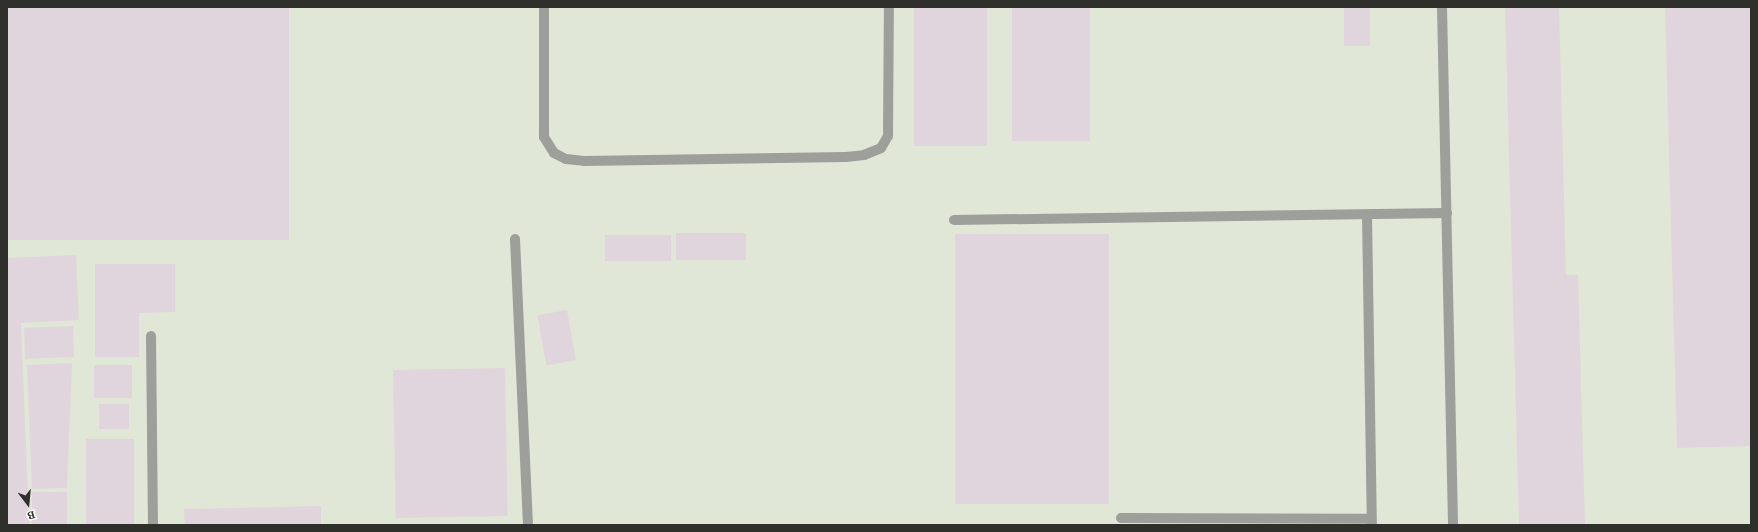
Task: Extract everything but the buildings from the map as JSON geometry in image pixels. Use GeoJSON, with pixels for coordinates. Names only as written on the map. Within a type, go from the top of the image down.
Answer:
{"type":"FeatureCollection","features":[{"type":"Feature","properties":{"kind":"street"},"geometry":{"type":"LineString","coordinates":[[544,7],[544,137],[554,153],[566,159],[584,161],[846,157],[864,155],[881,148],[888,136],[889,7]]}},
{"type":"Feature","properties":{"kind":"street"},"geometry":{"type":"LineString","coordinates":[[1442,7],[1453,525]]}},
{"type":"Feature","properties":{"kind":"street"},"geometry":{"type":"LineString","coordinates":[[954,220],[1446,213]]}},
{"type":"Feature","properties":{"kind":"street"},"geometry":{"type":"LineString","coordinates":[[1121,518],[1372,522],[1367,215]]}},
{"type":"Feature","properties":{"kind":"street"},"geometry":{"type":"LineString","coordinates":[[515,239],[528,525]]}},
{"type":"Feature","properties":{"kind":"street"},"geometry":{"type":"LineString","coordinates":[[150,336],[153,525]]}},
{"type":"Feature","properties":{"kind":"shaded area"},"geometry":{"type":"Polygon","coordinates":[[[7,7],[1751,7],[1751,525],[7,525],[7,7]]]}}]}
